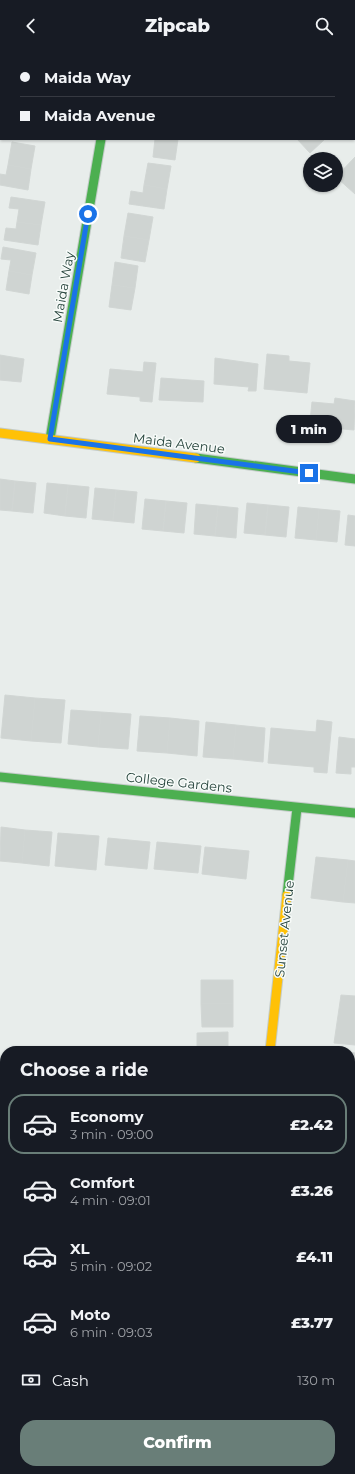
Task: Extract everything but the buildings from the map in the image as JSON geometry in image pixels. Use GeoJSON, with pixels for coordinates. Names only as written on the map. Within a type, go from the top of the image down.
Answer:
{"type":"FeatureCollection","features":[{"type":"Feature","properties":{"kind":"street","name":"Maida Way"},"geometry":{"type":"LineString","coordinates":[[50,439],[101,140]]}},
{"type":"Feature","properties":{"kind":"street","name":"Maida Avenue"},"geometry":{"type":"LineString","coordinates":[[0,433],[355,479]]}},
{"type":"Feature","properties":{"kind":"street","name":"College Gardens"},"geometry":{"type":"LineString","coordinates":[[0,777],[355,814]]}},
{"type":"Feature","properties":{"kind":"street","name":"Sunset Avenue"},"geometry":{"type":"LineString","coordinates":[[271,1046],[297,808]]}},
{"type":"Feature","properties":{"kind":"traffic: fast"},"geometry":{"type":"LineString","coordinates":[[50,439],[101,140]]}},
{"type":"Feature","properties":{"kind":"traffic: fast"},"geometry":{"type":"LineString","coordinates":[[196,458],[355,479]]}},
{"type":"Feature","properties":{"kind":"traffic: fast"},"geometry":{"type":"LineString","coordinates":[[0,777],[355,813]]}},
{"type":"Feature","properties":{"kind":"traffic: fast"},"geometry":{"type":"LineString","coordinates":[[287,895],[297,808]]}},
{"type":"Feature","properties":{"kind":"traffic: slow"},"geometry":{"type":"LineString","coordinates":[[0,433],[196,458]]}},
{"type":"Feature","properties":{"kind":"traffic: slow"},"geometry":{"type":"LineString","coordinates":[[271,1046],[287,895]]}},
{"type":"Feature","properties":{"kind":"route"},"geometry":{"type":"LineString","coordinates":[[88,214],[50,439],[309,473]]}}]}
